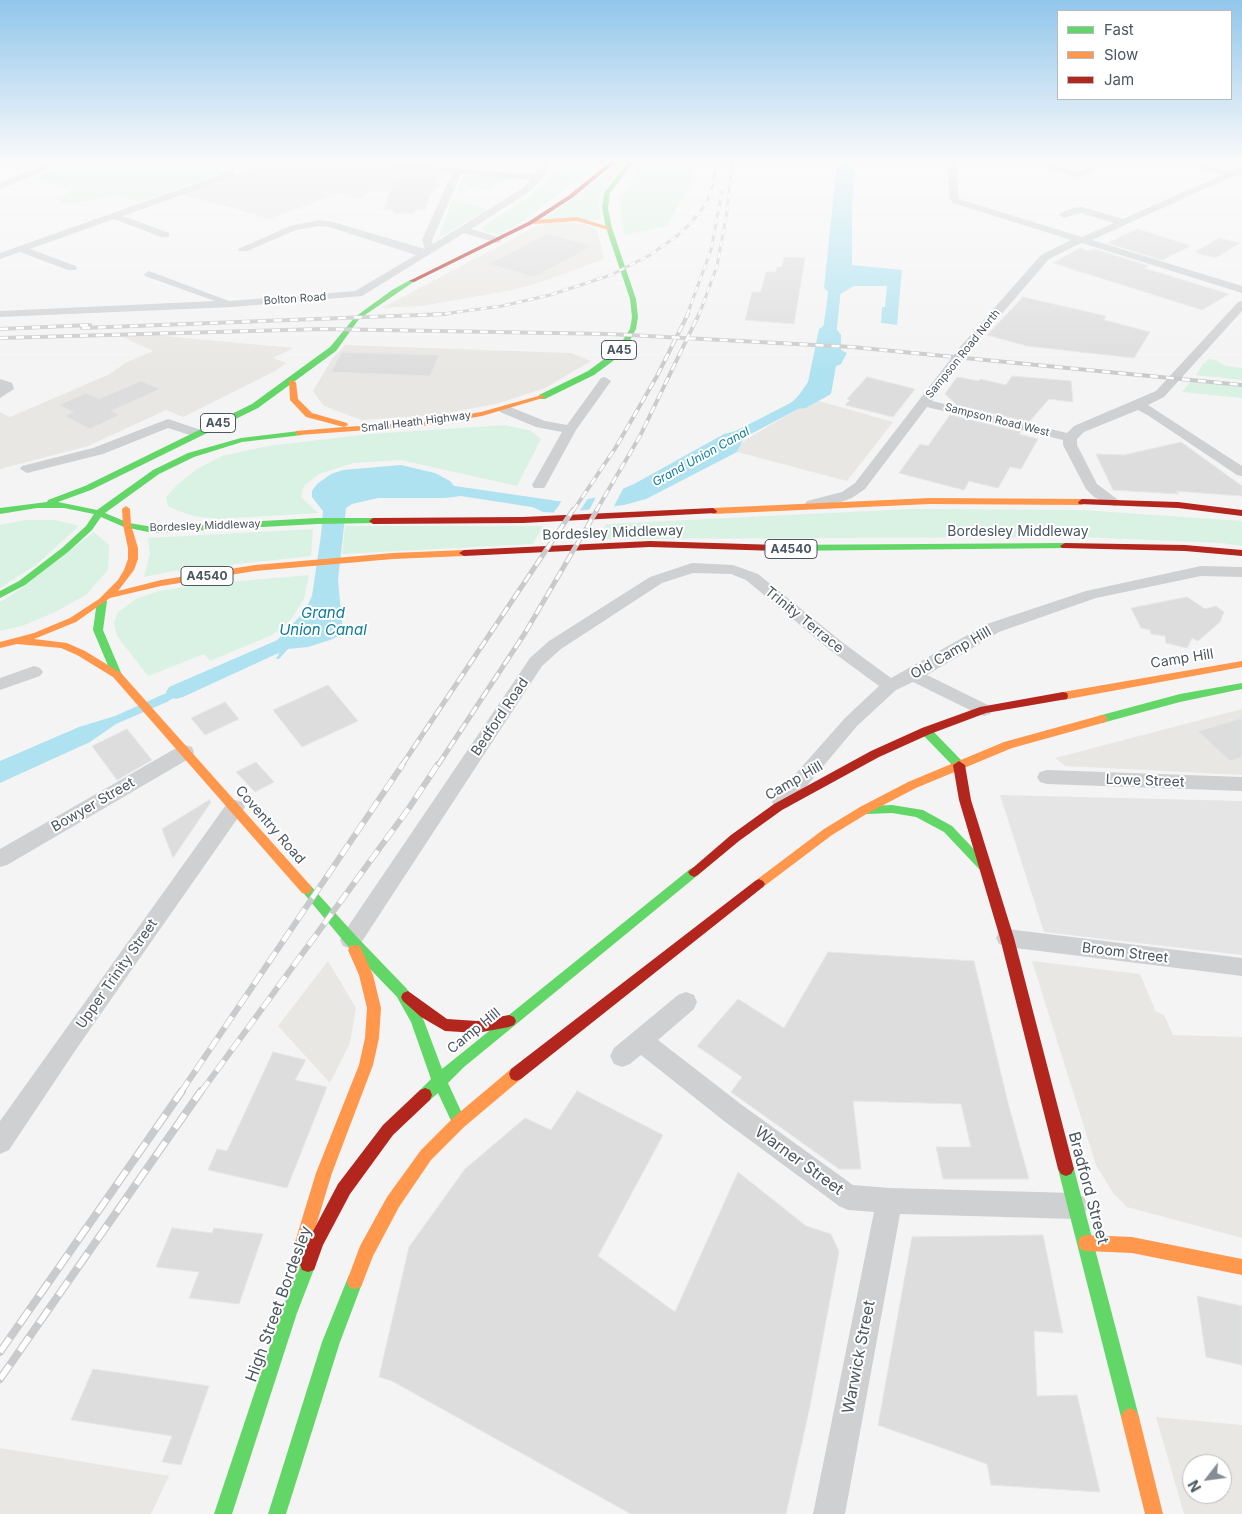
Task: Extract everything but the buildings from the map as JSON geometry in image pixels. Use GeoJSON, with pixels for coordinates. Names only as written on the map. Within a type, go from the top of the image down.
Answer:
{"type":"FeatureCollection","features":[{"type":"Feature","properties":{"kind":"main road","name":"A45"},"geometry":{"type":"LineString","coordinates":[[18,507],[56,501],[88,488],[196,433],[255,406],[292,382],[333,349],[357,318],[394,291],[434,268],[511,233]]}},
{"type":"Feature","properties":{"kind":"main road","name":"Small Heath Highway"},"geometry":{"type":"LineString","coordinates":[[124,496],[173,463],[218,446],[242,440],[285,434],[423,424],[505,409],[546,396],[591,373],[615,354],[624,344],[633,329],[635,317],[633,298],[611,233]]}},
{"type":"Feature","properties":{"kind":"main road"},"geometry":{"type":"LineString","coordinates":[[292,382],[294,400],[309,415],[345,425],[376,428]]}},
{"type":"Feature","properties":{"kind":"main road","name":"A45"},"geometry":{"type":"LineString","coordinates":[[0,596],[22,583],[65,550],[89,528],[99,513],[124,496]]}},
{"type":"Feature","properties":{"kind":"main road"},"geometry":{"type":"LineString","coordinates":[[124,496],[127,525]]}},
{"type":"Feature","properties":{"kind":"main road","name":"Bordesley Middleway"},"geometry":{"type":"LineString","coordinates":[[18,507],[64,506],[99,513],[127,525],[153,530],[317,521],[523,520],[808,505],[940,501],[1114,502],[1178,505],[1242,513]]}},
{"type":"Feature","properties":{"kind":"main road"},"geometry":{"type":"LineString","coordinates":[[0,505],[18,507]]}},
{"type":"Feature","properties":{"kind":"main road"},"geometry":{"type":"LineString","coordinates":[[0,511],[18,507]]}},
{"type":"Feature","properties":{"kind":"main road","name":"A4540"},"geometry":{"type":"LineString","coordinates":[[0,645],[56,628],[73,620],[105,599],[121,582],[129,570],[133,559],[133,548],[127,525]]}},
{"type":"Feature","properties":{"kind":"main road","name":"Bordesley Middleway"},"geometry":{"type":"LineString","coordinates":[[105,599],[161,583],[255,568],[392,556],[650,544],[799,549],[1066,546],[1155,548],[1242,553]]}},
{"type":"Feature","properties":{"kind":"main road","name":"Coventry Road"},"geometry":{"type":"LineString","coordinates":[[105,599],[98,630],[117,675]]}},
{"type":"Feature","properties":{"kind":"main road","name":"Coventry Road"},"geometry":{"type":"LineString","coordinates":[[18,641],[63,645],[81,652],[117,675],[351,940],[402,993],[426,1013],[445,1025],[477,1027],[510,1021]]}},
{"type":"Feature","properties":{"kind":"main road","name":"Camp Hill"},"geometry":{"type":"LineString","coordinates":[[439,1080],[735,838],[778,807],[850,767],[926,731],[984,710],[1242,664]]}},
{"type":"Feature","properties":{"kind":"main road"},"geometry":{"type":"LineString","coordinates":[[277,1514],[331,1342],[366,1252],[393,1202],[426,1155],[459,1122],[586,1018],[786,862],[828,832],[864,810],[912,785],[959,765],[1048,733],[1180,698],[1242,686]]}},
{"type":"Feature","properties":{"kind":"main road"},"geometry":{"type":"LineString","coordinates":[[926,731],[959,765]]}},
{"type":"Feature","properties":{"kind":"main road","name":"Bradford Street"},"geometry":{"type":"LineString","coordinates":[[959,765],[965,800],[1007,938],[1154,1514]]}},
{"type":"Feature","properties":{"kind":"main road","name":"Bradford Street"},"geometry":{"type":"LineString","coordinates":[[864,810],[892,809],[919,813],[948,829],[986,871]]}},
{"type":"Feature","properties":{"kind":"main road"},"geometry":{"type":"LineString","coordinates":[[290,1314],[305,1235],[324,1173],[366,1065],[372,1038],[374,1008],[366,975],[351,940]]}},
{"type":"Feature","properties":{"kind":"main road","name":"Coventry Road"},"geometry":{"type":"LineString","coordinates":[[402,993],[423,1036],[439,1080],[459,1122]]}},
{"type":"Feature","properties":{"kind":"main road","name":"High Street Bordesley"},"geometry":{"type":"LineString","coordinates":[[223,1514],[290,1314],[317,1241],[344,1189],[388,1130],[439,1080]]}},
{"type":"Feature","properties":{"kind":"main road"},"geometry":{"type":"LineString","coordinates":[[1086,1243],[1132,1245],[1242,1266]]}},
{"type":"Feature","properties":{"kind":"street"},"geometry":{"type":"LineString","coordinates":[[0,256],[66,233]]}},
{"type":"Feature","properties":{"kind":"street"},"geometry":{"type":"LineString","coordinates":[[158,233],[165,235]]}},
{"type":"Feature","properties":{"kind":"street"},"geometry":{"type":"LineString","coordinates":[[243,249],[282,233]]}},
{"type":"Feature","properties":{"kind":"street"},"geometry":{"type":"LineString","coordinates":[[360,233],[428,252],[428,240],[431,233]]}},
{"type":"Feature","properties":{"kind":"street","name":"Bolton Road"},"geometry":{"type":"LineString","coordinates":[[0,314],[48,314],[232,304],[358,294],[459,233]]}},
{"type":"Feature","properties":{"kind":"street"},"geometry":{"type":"LineString","coordinates":[[472,233],[497,240]]}},
{"type":"Feature","properties":{"kind":"street"},"geometry":{"type":"LineString","coordinates":[[1056,233],[1242,290]]}},
{"type":"Feature","properties":{"kind":"street"},"geometry":{"type":"LineString","coordinates":[[1080,240],[1098,233]]}},
{"type":"Feature","properties":{"kind":"street","name":"Sampson Road North"},"geometry":{"type":"LineString","coordinates":[[860,486],[964,350],[1038,262],[1080,240]]}},
{"type":"Feature","properties":{"kind":"street"},"geometry":{"type":"LineString","coordinates":[[20,249],[72,268]]}},
{"type":"Feature","properties":{"kind":"street"},"geometry":{"type":"LineString","coordinates":[[149,274],[232,304]]}},
{"type":"Feature","properties":{"kind":"street"},"geometry":{"type":"LineString","coordinates":[[168,307],[206,295]]}},
{"type":"Feature","properties":{"kind":"street"},"geometry":{"type":"LineString","coordinates":[[1114,502],[1099,494],[1091,486],[1070,445],[1070,438],[1079,429],[1160,394],[1242,304]]}},
{"type":"Feature","properties":{"kind":"street"},"geometry":{"type":"LineString","coordinates":[[540,485],[570,430],[605,381]]}},
{"type":"Feature","properties":{"kind":"street"},"geometry":{"type":"LineString","coordinates":[[0,383],[8,386],[8,389],[0,394]]}},
{"type":"Feature","properties":{"kind":"street","name":"Sampson Road West"},"geometry":{"type":"LineString","coordinates":[[924,403],[1070,438]]}},
{"type":"Feature","properties":{"kind":"street"},"geometry":{"type":"LineString","coordinates":[[1138,405],[1154,413],[1242,472]]}},
{"type":"Feature","properties":{"kind":"street"},"geometry":{"type":"LineString","coordinates":[[505,409],[541,424],[570,430]]}},
{"type":"Feature","properties":{"kind":"street"},"geometry":{"type":"LineString","coordinates":[[27,469],[98,451],[168,423],[196,433]]}},
{"type":"Feature","properties":{"kind":"street"},"geometry":{"type":"LineString","coordinates":[[808,505],[847,495],[860,486]]}},
{"type":"Feature","properties":{"kind":"street","name":"Trinity Terrace"},"geometry":{"type":"LineString","coordinates":[[712,568],[733,570],[752,578],[836,646],[890,686]]}},
{"type":"Feature","properties":{"kind":"street","name":"Bedford Road"},"geometry":{"type":"LineString","coordinates":[[351,940],[536,662],[555,645],[656,580],[680,571],[712,568]]}},
{"type":"Feature","properties":{"kind":"street","name":"Old Camp Hill"},"geometry":{"type":"LineString","coordinates":[[778,807],[851,722],[890,686],[913,675],[993,628],[1092,594],[1202,571],[1236,575]]}},
{"type":"Feature","properties":{"kind":"street"},"geometry":{"type":"LineString","coordinates":[[0,684],[34,672]]}},
{"type":"Feature","properties":{"kind":"street"},"geometry":{"type":"LineString","coordinates":[[913,675],[984,710]]}},
{"type":"Feature","properties":{"kind":"street","name":"Bowyer Street"},"geometry":{"type":"LineString","coordinates":[[0,858],[185,752]]}},
{"type":"Feature","properties":{"kind":"street","name":"Lowe Street"},"geometry":{"type":"LineString","coordinates":[[1048,777],[1242,784]]}},
{"type":"Feature","properties":{"kind":"street","name":"Upper Trinity Street"},"geometry":{"type":"LineString","coordinates":[[0,1142],[69,1041],[235,807]]}},
{"type":"Feature","properties":{"kind":"street","name":"Broom Street"},"geometry":{"type":"LineString","coordinates":[[1007,938],[1242,967]]}},
{"type":"Feature","properties":{"kind":"street","name":"Warner Street"},"geometry":{"type":"LineString","coordinates":[[686,1002],[632,1049],[733,1113],[848,1197],[889,1201],[1075,1206]]}},
{"type":"Feature","properties":{"kind":"street","name":"Warwick Street"},"geometry":{"type":"LineString","coordinates":[[829,1514],[889,1201]]}},
{"type":"Feature","properties":{"kind":"shaded area"},"geometry":{"type":"Polygon","coordinates":[[[524,233],[598,233],[604,259],[538,283],[513,290],[422,306],[382,308],[524,233]]]}},
{"type":"Feature","properties":{"kind":"shaded area"},"geometry":{"type":"Polygon","coordinates":[[[120,336],[164,336],[294,348],[273,358],[286,363],[275,371],[183,417],[166,410],[88,446],[0,469],[0,412],[10,417],[110,374],[125,363],[153,351],[120,336]]]}},
{"type":"Feature","properties":{"kind":"shaded area"},"geometry":{"type":"Polygon","coordinates":[[[345,345],[571,353],[591,361],[545,388],[496,404],[435,415],[361,420],[324,406],[313,391],[332,359],[345,345]]]}},
{"type":"Feature","properties":{"kind":"shaded area"},"geometry":{"type":"Polygon","coordinates":[[[819,401],[893,422],[847,481],[737,452],[741,444],[747,439],[801,407],[806,408],[819,401]]]}},
{"type":"Feature","properties":{"kind":"shaded area"},"geometry":{"type":"Polygon","coordinates":[[[1242,709],[1242,775],[1065,766],[1055,758],[1242,709]]]}},
{"type":"Feature","properties":{"kind":"shaded area"},"geometry":{"type":"Polygon","coordinates":[[[1000,795],[1242,801],[1242,955],[1044,932],[1000,795]]]}},
{"type":"Feature","properties":{"kind":"shaded area"},"geometry":{"type":"Polygon","coordinates":[[[328,961],[356,1008],[350,1043],[330,1083],[278,1026],[328,961]]]}},
{"type":"Feature","properties":{"kind":"shaded area"},"geometry":{"type":"Polygon","coordinates":[[[1032,961],[1140,974],[1156,1012],[1164,1015],[1173,1035],[1242,1037],[1242,1238],[1127,1207],[1113,1193],[1096,1165],[1032,961]]]}},
{"type":"Feature","properties":{"kind":"shaded area"},"geometry":{"type":"Polygon","coordinates":[[[1156,1417],[1242,1425],[1242,1514],[1184,1514],[1156,1417]]]}},
{"type":"Feature","properties":{"kind":"shaded area"},"geometry":{"type":"Polygon","coordinates":[[[0,1448],[169,1476],[151,1514],[0,1514],[0,1448]]]}},
{"type":"Feature","properties":{"kind":"green space"},"geometry":{"type":"Polygon","coordinates":[[[440,233],[448,233],[442,236],[439,235],[440,233]]]}},
{"type":"Feature","properties":{"kind":"green space"},"geometry":{"type":"Polygon","coordinates":[[[1209,359],[1216,360],[1226,366],[1242,368],[1242,380],[1196,375],[1203,364],[1209,359]]]}},
{"type":"Feature","properties":{"kind":"green space"},"geometry":{"type":"Polygon","coordinates":[[[1191,381],[1242,387],[1242,398],[1182,392],[1191,381]]]}},
{"type":"Feature","properties":{"kind":"green space"},"geometry":{"type":"Polygon","coordinates":[[[505,425],[531,431],[541,439],[517,486],[401,460],[353,463],[319,474],[304,486],[301,497],[318,513],[218,519],[193,516],[168,506],[166,497],[177,485],[197,469],[222,456],[268,446],[370,434],[505,425]]]}},
{"type":"Feature","properties":{"kind":"green space"},"geometry":{"type":"Polygon","coordinates":[[[910,509],[1082,510],[1242,521],[1242,546],[1222,543],[1080,537],[599,539],[606,524],[910,509]]]}},
{"type":"Feature","properties":{"kind":"green space"},"geometry":{"type":"Polygon","coordinates":[[[25,520],[55,520],[79,526],[36,565],[0,588],[0,525],[25,520]]]}},
{"type":"Feature","properties":{"kind":"green space"},"geometry":{"type":"Polygon","coordinates":[[[345,526],[543,526],[533,544],[342,554],[345,526]]]}},
{"type":"Feature","properties":{"kind":"green space"},"geometry":{"type":"Polygon","coordinates":[[[313,529],[311,556],[173,571],[144,577],[150,554],[148,538],[313,529]]]}},
{"type":"Feature","properties":{"kind":"green space"},"geometry":{"type":"Polygon","coordinates":[[[94,532],[109,545],[108,570],[86,595],[55,612],[22,626],[0,631],[0,602],[16,592],[94,532]]]}},
{"type":"Feature","properties":{"kind":"green space"},"geometry":{"type":"Polygon","coordinates":[[[309,575],[304,599],[288,624],[272,635],[210,661],[204,654],[148,676],[117,636],[114,623],[118,612],[136,599],[159,591],[197,585],[309,575]]]}},
{"type":"Feature","properties":{"kind":"water"},"geometry":{"type":"Polygon","coordinates":[[[830,233],[852,233],[852,265],[902,270],[897,325],[881,323],[882,307],[885,307],[887,286],[854,286],[837,296],[837,299],[832,299],[832,295],[824,288],[830,233]]]}},
{"type":"Feature","properties":{"kind":"water"},"geometry":{"type":"Polygon","coordinates":[[[830,318],[835,318],[835,327],[841,335],[841,350],[847,353],[841,364],[836,366],[831,394],[806,408],[784,410],[799,395],[808,382],[819,329],[829,322],[830,318]]]}},
{"type":"Feature","properties":{"kind":"water"},"geometry":{"type":"Polygon","coordinates":[[[752,427],[746,434],[737,452],[646,499],[624,505],[562,513],[543,512],[522,502],[542,500],[573,502],[608,495],[634,484],[724,434],[752,427]]]}},
{"type":"Feature","properties":{"kind":"water","name":"Grand Union Canal"},"geometry":{"type":"Polygon","coordinates":[[[401,465],[435,473],[450,481],[459,492],[469,495],[445,498],[378,498],[352,504],[346,508],[338,580],[343,633],[333,639],[308,647],[288,649],[279,659],[276,659],[281,650],[264,654],[305,611],[312,596],[323,511],[312,497],[312,491],[317,484],[331,474],[343,470],[401,465]]]}},
{"type":"Feature","properties":{"kind":"water"},"geometry":{"type":"Polygon","coordinates":[[[203,680],[167,702],[116,724],[90,742],[0,783],[0,761],[79,727],[115,716],[164,694],[203,680]]]}},
{"type":"Feature","properties":{"kind":"pier"},"geometry":{"type":"Polygon","coordinates":[[[625,485],[612,510],[587,514],[597,495],[625,485]]]}},
{"type":"Feature","properties":{"kind":"pier"},"geometry":{"type":"Polygon","coordinates":[[[589,497],[577,515],[552,515],[563,499],[589,497]]]}},
{"type":"Feature","properties":{"kind":"waterway","name":"Grand Union Canal"},"geometry":{"type":"LineString","coordinates":[[828,345],[837,271]]}},
{"type":"Feature","properties":{"kind":"waterway","name":"Grand Union Canal"},"geometry":{"type":"LineString","coordinates":[[727,441],[810,397]]}},
{"type":"Feature","properties":{"kind":"waterway","name":"Grand Union Canal"},"geometry":{"type":"LineString","coordinates":[[441,489],[551,505]]}},
{"type":"Feature","properties":{"kind":"waterway","name":"Grand Union Canal"},"geometry":{"type":"LineString","coordinates":[[176,692],[289,641]]}},
{"type":"Feature","properties":{"kind":"railway"},"geometry":{"type":"LineString","coordinates":[[426,315],[502,306],[550,295],[611,275],[650,255],[681,233]]}},
{"type":"Feature","properties":{"kind":"railway"},"geometry":{"type":"LineString","coordinates":[[687,315],[711,250],[714,233]]}},
{"type":"Feature","properties":{"kind":"railway"},"geometry":{"type":"LineString","coordinates":[[699,315],[717,266],[723,233]]}},
{"type":"Feature","properties":{"kind":"railway"},"geometry":{"type":"LineString","coordinates":[[426,315],[446,314]]}},
{"type":"Feature","properties":{"kind":"railway"},"geometry":{"type":"LineString","coordinates":[[676,338],[688,314]]}},
{"type":"Feature","properties":{"kind":"railway"},"geometry":{"type":"LineString","coordinates":[[687,338],[699,314]]}},
{"type":"Feature","properties":{"kind":"railway"},"geometry":{"type":"LineString","coordinates":[[421,315],[426,315]]}},
{"type":"Feature","properties":{"kind":"railway"},"geometry":{"type":"LineString","coordinates":[[82,328],[426,315]]}},
{"type":"Feature","properties":{"kind":"railway"},"geometry":{"type":"LineString","coordinates":[[0,329],[90,325]]}},
{"type":"Feature","properties":{"kind":"railway"},"geometry":{"type":"LineString","coordinates":[[0,338],[322,329],[610,334],[676,338]]}},
{"type":"Feature","properties":{"kind":"railway"},"geometry":{"type":"LineString","coordinates":[[573,511],[616,447],[657,376],[676,338]]}},
{"type":"Feature","properties":{"kind":"railway"},"geometry":{"type":"LineString","coordinates":[[676,338],[687,338]]}},
{"type":"Feature","properties":{"kind":"railway"},"geometry":{"type":"LineString","coordinates":[[596,511],[640,436],[687,338]]}},
{"type":"Feature","properties":{"kind":"railway"},"geometry":{"type":"LineString","coordinates":[[687,338],[852,347],[1242,385]]}},
{"type":"Feature","properties":{"kind":"railway"},"geometry":{"type":"LineString","coordinates":[[402,765],[573,510]]}},
{"type":"Feature","properties":{"kind":"railway"},"geometry":{"type":"LineString","coordinates":[[438,765],[525,633],[597,510]]}},
{"type":"Feature","properties":{"kind":"railway"},"geometry":{"type":"LineString","coordinates":[[181,1092],[403,764]]}},
{"type":"Feature","properties":{"kind":"railway"},"geometry":{"type":"LineString","coordinates":[[201,1092],[409,808],[438,764]]}},
{"type":"Feature","properties":{"kind":"railway"},"geometry":{"type":"LineString","coordinates":[[0,1352],[182,1091]]}},
{"type":"Feature","properties":{"kind":"railway"},"geometry":{"type":"LineString","coordinates":[[0,1379],[201,1091]]}},
{"type":"Feature","properties":{"kind":"traffic: fast"},"geometry":{"type":"LineString","coordinates":[[542,397],[591,373],[610,359],[624,344],[633,329],[635,317],[633,299],[611,233]]}},
{"type":"Feature","properties":{"kind":"traffic: fast"},"geometry":{"type":"LineString","coordinates":[[51,502],[88,488],[255,406],[333,349],[357,318],[394,291],[412,281]]}},
{"type":"Feature","properties":{"kind":"traffic: fast"},"geometry":{"type":"LineString","coordinates":[[0,595],[22,583],[65,550],[89,528],[99,513],[156,472],[191,455],[241,440],[299,433]]}},
{"type":"Feature","properties":{"kind":"traffic: fast"},"geometry":{"type":"LineString","coordinates":[[0,511],[37,505],[64,505],[99,513],[127,525],[153,530],[317,521],[373,521]]}},
{"type":"Feature","properties":{"kind":"traffic: fast"},"geometry":{"type":"LineString","coordinates":[[778,548],[1065,546]]}},
{"type":"Feature","properties":{"kind":"traffic: fast"},"geometry":{"type":"LineString","coordinates":[[102,601],[98,630],[117,675]]}},
{"type":"Feature","properties":{"kind":"traffic: fast"},"geometry":{"type":"LineString","coordinates":[[1102,719],[1180,698],[1242,686]]}},
{"type":"Feature","properties":{"kind":"traffic: fast"},"geometry":{"type":"LineString","coordinates":[[926,731],[959,765]]}},
{"type":"Feature","properties":{"kind":"traffic: fast"},"geometry":{"type":"LineString","coordinates":[[867,810],[892,809],[919,813],[948,829],[983,866]]}},
{"type":"Feature","properties":{"kind":"traffic: fast"},"geometry":{"type":"LineString","coordinates":[[425,1095],[459,1062],[694,872]]}},
{"type":"Feature","properties":{"kind":"traffic: fast"},"geometry":{"type":"LineString","coordinates":[[306,889],[351,940],[402,993],[417,1021],[439,1080],[459,1122]]}},
{"type":"Feature","properties":{"kind":"traffic: fast"},"geometry":{"type":"LineString","coordinates":[[1066,1169],[1130,1417]]}},
{"type":"Feature","properties":{"kind":"traffic: fast"},"geometry":{"type":"LineString","coordinates":[[223,1514],[289,1313],[308,1264]]}},
{"type":"Feature","properties":{"kind":"traffic: fast"},"geometry":{"type":"LineString","coordinates":[[277,1514],[331,1342],[355,1281]]}},
{"type":"Feature","properties":{"kind":"traffic: slow"},"geometry":{"type":"LineString","coordinates":[[292,382],[294,400],[309,415],[344,425]]}},
{"type":"Feature","properties":{"kind":"traffic: slow"},"geometry":{"type":"LineString","coordinates":[[299,433],[423,424],[482,414],[542,397]]}},
{"type":"Feature","properties":{"kind":"traffic: slow"},"geometry":{"type":"LineString","coordinates":[[713,511],[930,501],[1082,502]]}},
{"type":"Feature","properties":{"kind":"traffic: slow"},"geometry":{"type":"LineString","coordinates":[[0,645],[38,635],[73,620],[102,601],[121,582],[129,570],[133,559],[133,548],[127,525],[126,509]]}},
{"type":"Feature","properties":{"kind":"traffic: slow"},"geometry":{"type":"LineString","coordinates":[[108,596],[161,583],[255,568],[393,556],[464,553]]}},
{"type":"Feature","properties":{"kind":"traffic: slow"},"geometry":{"type":"LineString","coordinates":[[18,641],[63,645],[81,653],[117,675],[306,889]]}},
{"type":"Feature","properties":{"kind":"traffic: slow"},"geometry":{"type":"LineString","coordinates":[[1063,696],[1242,664]]}},
{"type":"Feature","properties":{"kind":"traffic: slow"},"geometry":{"type":"LineString","coordinates":[[759,884],[828,832],[864,810],[912,785],[1008,745],[1102,719]]}},
{"type":"Feature","properties":{"kind":"traffic: slow"},"geometry":{"type":"LineString","coordinates":[[303,1242],[324,1173],[366,1065],[372,1038],[374,1008],[366,975],[355,950]]}},
{"type":"Feature","properties":{"kind":"traffic: slow"},"geometry":{"type":"LineString","coordinates":[[355,1281],[366,1252],[393,1202],[426,1155],[459,1122],[516,1074]]}},
{"type":"Feature","properties":{"kind":"traffic: slow"},"geometry":{"type":"LineString","coordinates":[[1086,1243],[1132,1245],[1242,1267]]}},
{"type":"Feature","properties":{"kind":"traffic: slow"},"geometry":{"type":"LineString","coordinates":[[1130,1417],[1154,1514]]}},
{"type":"Feature","properties":{"kind":"traffic: jam"},"geometry":{"type":"LineString","coordinates":[[412,281],[510,233]]}},
{"type":"Feature","properties":{"kind":"traffic: jam"},"geometry":{"type":"LineString","coordinates":[[1082,502],[1178,505],[1242,513]]}},
{"type":"Feature","properties":{"kind":"traffic: jam"},"geometry":{"type":"LineString","coordinates":[[373,521],[523,520],[713,511]]}},
{"type":"Feature","properties":{"kind":"traffic: jam"},"geometry":{"type":"LineString","coordinates":[[464,553],[650,544],[778,548]]}},
{"type":"Feature","properties":{"kind":"traffic: jam"},"geometry":{"type":"LineString","coordinates":[[1065,546],[1185,548],[1242,553]]}},
{"type":"Feature","properties":{"kind":"traffic: jam"},"geometry":{"type":"LineString","coordinates":[[694,872],[735,838],[778,807],[875,754],[926,731],[984,710],[1063,696]]}},
{"type":"Feature","properties":{"kind":"traffic: jam"},"geometry":{"type":"LineString","coordinates":[[959,765],[965,800],[1007,938],[1066,1169]]}},
{"type":"Feature","properties":{"kind":"traffic: jam"},"geometry":{"type":"LineString","coordinates":[[516,1074],[759,884]]}},
{"type":"Feature","properties":{"kind":"traffic: jam"},"geometry":{"type":"LineString","coordinates":[[408,997],[426,1013],[445,1025],[477,1027],[509,1021]]}},
{"type":"Feature","properties":{"kind":"traffic: jam"},"geometry":{"type":"LineString","coordinates":[[308,1264],[317,1241],[344,1189],[388,1130],[425,1095]]}}]}
